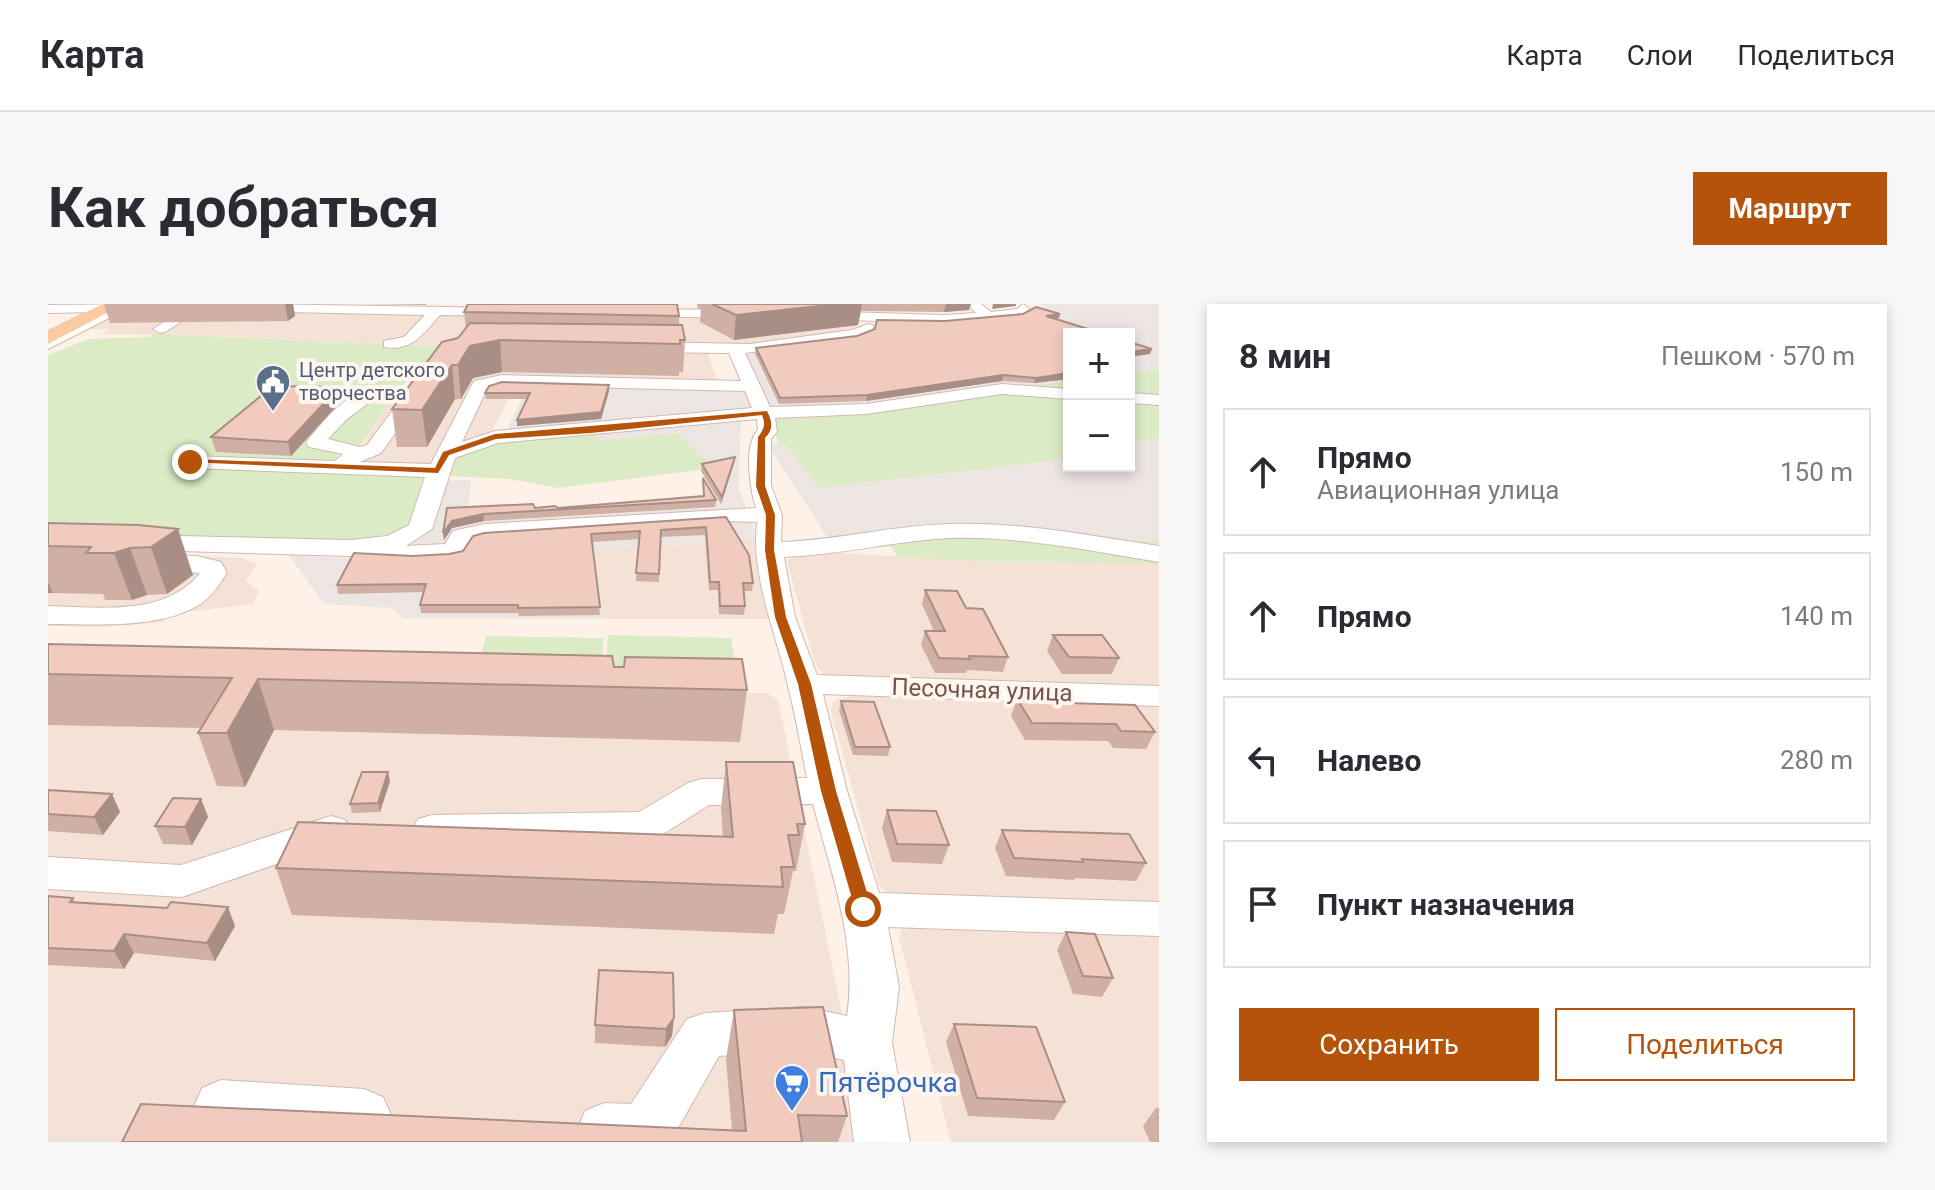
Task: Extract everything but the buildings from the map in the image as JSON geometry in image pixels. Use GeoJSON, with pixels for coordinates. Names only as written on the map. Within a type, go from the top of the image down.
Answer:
{"type":"FeatureCollection","features":[{"type":"Feature","properties":{"kind":"main road"},"geometry":{"type":"LineString","coordinates":[[48,338],[122,305]]}},
{"type":"Feature","properties":{"kind":"street"},"geometry":{"type":"LineString","coordinates":[[973,304],[988,316]]}},
{"type":"Feature","properties":{"kind":"street"},"geometry":{"type":"LineString","coordinates":[[48,345],[122,305]]}},
{"type":"Feature","properties":{"kind":"street"},"geometry":{"type":"LineString","coordinates":[[66,310],[122,305],[212,308]]}},
{"type":"Feature","properties":{"kind":"street"},"geometry":{"type":"LineString","coordinates":[[160,329],[176,306]]}},
{"type":"Feature","properties":{"kind":"street"},"geometry":{"type":"LineString","coordinates":[[228,308],[292,306],[436,311],[468,308],[519,312]]}},
{"type":"Feature","properties":{"kind":"street"},"geometry":{"type":"LineString","coordinates":[[613,313],[647,307],[768,314]]}},
{"type":"Feature","properties":{"kind":"street"},"geometry":{"type":"LineString","coordinates":[[797,318],[964,319],[1025,311],[1023,308]]}},
{"type":"Feature","properties":{"kind":"street"},"geometry":{"type":"LineString","coordinates":[[297,324],[317,309]]}},
{"type":"Feature","properties":{"kind":"street"},"geometry":{"type":"LineString","coordinates":[[627,344],[705,323],[682,310]]}},
{"type":"Feature","properties":{"kind":"street"},"geometry":{"type":"LineString","coordinates":[[389,344],[409,341],[436,311]]}},
{"type":"Feature","properties":{"kind":"street"},"geometry":{"type":"LineString","coordinates":[[737,331],[754,335],[846,328],[840,320],[831,317]]}},
{"type":"Feature","properties":{"kind":"street"},"geometry":{"type":"LineString","coordinates":[[867,317],[904,325]]}},
{"type":"Feature","properties":{"kind":"street"},"geometry":{"type":"LineString","coordinates":[[627,344],[735,349],[856,334],[867,317]]}},
{"type":"Feature","properties":{"kind":"street"},"geometry":{"type":"LineString","coordinates":[[627,344],[638,364]]}},
{"type":"Feature","properties":{"kind":"street"},"geometry":{"type":"LineString","coordinates":[[735,349],[766,422],[761,437],[760,486],[770,515],[769,550],[781,617],[804,684],[828,791],[863,909],[875,987],[867,1043],[882,1142]]}},
{"type":"Feature","properties":{"kind":"street"},"geometry":{"type":"LineString","coordinates":[[350,548],[393,543],[420,529],[442,462],[480,385],[501,371],[551,364]]}},
{"type":"Feature","properties":{"kind":"street"},"geometry":{"type":"LineString","coordinates":[[352,462],[374,449],[430,371]]}},
{"type":"Feature","properties":{"kind":"street"},"geometry":{"type":"LineString","coordinates":[[501,371],[586,403],[750,386]]}},
{"type":"Feature","properties":{"kind":"street"},"geometry":{"type":"LineString","coordinates":[[495,437],[517,389],[501,371]]}},
{"type":"Feature","properties":{"kind":"street"},"geometry":{"type":"LineString","coordinates":[[190,462],[442,462],[495,437],[766,422],[1002,389],[1063,394]]}},
{"type":"Feature","properties":{"kind":"street"},"geometry":{"type":"LineString","coordinates":[[352,462],[351,450],[316,443],[334,416],[343,414],[370,393]]}},
{"type":"Feature","properties":{"kind":"street"},"geometry":{"type":"LineString","coordinates":[[1135,398],[1159,400]]}},
{"type":"Feature","properties":{"kind":"street"},"geometry":{"type":"LineString","coordinates":[[737,430],[766,422]]}},
{"type":"Feature","properties":{"kind":"street"},"geometry":{"type":"LineString","coordinates":[[48,540],[350,548],[407,554],[454,551],[462,536],[484,531],[727,514],[770,515]]}},
{"type":"Feature","properties":{"kind":"street"},"geometry":{"type":"LineString","coordinates":[[769,550],[810,550],[901,534],[954,531],[1021,533],[1159,554]]}},
{"type":"Feature","properties":{"kind":"street"},"geometry":{"type":"LineString","coordinates":[[48,560],[197,564],[212,568],[214,573],[194,597],[176,606],[135,613],[48,615]]}},
{"type":"Feature","properties":{"kind":"street","name":"Песочная улица"},"geometry":{"type":"LineString","coordinates":[[804,684],[1159,696]]}},
{"type":"Feature","properties":{"kind":"street"},"geometry":{"type":"LineString","coordinates":[[48,873],[182,881],[325,830],[646,826],[701,792],[828,791]]}},
{"type":"Feature","properties":{"kind":"street"},"geometry":{"type":"LineString","coordinates":[[863,909],[1159,919]]}},
{"type":"Feature","properties":{"kind":"street"},"geometry":{"type":"LineString","coordinates":[[550,1126],[645,1132],[705,1035],[804,1029],[867,1043]]}},
{"type":"Feature","properties":{"kind":"street"},"geometry":{"type":"LineString","coordinates":[[221,1106],[409,1118]]}},
{"type":"Feature","properties":{"kind":"shaded area"},"geometry":{"type":"Polygon","coordinates":[[[1040,304],[1159,304],[1159,369],[1135,372],[1135,328],[1063,328],[1063,382],[860,408],[741,415],[739,489],[758,539],[595,550],[604,619],[403,618],[392,608],[324,604],[289,555],[346,558],[412,547],[413,539],[447,481],[471,480],[467,514],[718,502],[701,471],[713,468],[678,433],[600,440],[590,432],[506,432],[529,383],[756,385],[743,350],[945,321],[1061,319],[1040,304]]]}},
{"type":"Feature","properties":{"kind":"shaded area"},"geometry":{"type":"Polygon","coordinates":[[[127,310],[832,317],[856,321],[858,325],[850,333],[707,352],[719,385],[513,390],[490,435],[418,469],[353,461],[387,406],[406,390],[427,363],[452,347],[102,334],[110,329],[89,329],[127,310]]]}},
{"type":"Feature","properties":{"kind":"shaded area"},"geometry":{"type":"Polygon","coordinates":[[[1159,439],[1159,542],[991,526],[878,529],[881,534],[827,537],[768,445],[787,445],[818,488],[1063,460],[1063,472],[1135,472],[1135,442],[1159,439]]]}},
{"type":"Feature","properties":{"kind":"shaded area"},"geometry":{"type":"Polygon","coordinates":[[[758,539],[774,619],[604,619],[594,550],[758,539]]]}},
{"type":"Feature","properties":{"kind":"shaded area"},"geometry":{"type":"Polygon","coordinates":[[[48,549],[242,558],[258,564],[245,581],[259,591],[253,604],[170,614],[164,622],[104,627],[48,626],[48,549]]]}},
{"type":"Feature","properties":{"kind":"shaded area"},"geometry":{"type":"Polygon","coordinates":[[[840,553],[996,562],[1159,564],[1159,690],[824,676],[815,664],[787,561],[798,554],[840,553]]]}},
{"type":"Feature","properties":{"kind":"shaded area"},"geometry":{"type":"Polygon","coordinates":[[[48,671],[767,693],[778,700],[868,1142],[48,1142],[48,671]]]}},
{"type":"Feature","properties":{"kind":"shaded area"},"geometry":{"type":"Polygon","coordinates":[[[854,696],[1159,705],[1159,910],[893,898],[879,885],[831,711],[834,700],[854,696]]]}},
{"type":"Feature","properties":{"kind":"shaded area"},"geometry":{"type":"Polygon","coordinates":[[[904,924],[1159,926],[1159,1142],[951,1142],[899,937],[904,924]]]}},
{"type":"Feature","properties":{"kind":"green space"},"geometry":{"type":"Polygon","coordinates":[[[154,334],[454,347],[427,363],[415,379],[408,379],[400,389],[406,390],[387,406],[361,445],[338,455],[329,467],[409,472],[423,478],[410,523],[398,532],[348,543],[48,534],[48,355],[89,339],[149,337],[154,334]]]}},
{"type":"Feature","properties":{"kind":"green space"},"geometry":{"type":"Polygon","coordinates":[[[1159,369],[1159,439],[1135,442],[1135,372],[1159,369]]]}},
{"type":"Feature","properties":{"kind":"green space"},"geometry":{"type":"Polygon","coordinates":[[[1063,382],[1063,460],[818,488],[787,445],[778,445],[770,411],[860,408],[1063,382]]]}},
{"type":"Feature","properties":{"kind":"green space"},"geometry":{"type":"Polygon","coordinates":[[[678,433],[714,468],[558,488],[510,479],[449,476],[456,453],[485,442],[594,435],[600,440],[678,433]]]}},
{"type":"Feature","properties":{"kind":"green space"},"geometry":{"type":"Polygon","coordinates":[[[991,526],[1159,542],[1159,564],[898,557],[877,529],[991,526]]]}},
{"type":"Feature","properties":{"kind":"green space"},"geometry":{"type":"Polygon","coordinates":[[[608,635],[731,638],[736,668],[606,666],[608,635]]]}},
{"type":"Feature","properties":{"kind":"green space"},"geometry":{"type":"Polygon","coordinates":[[[486,636],[603,638],[603,664],[479,662],[486,636]]]}},
{"type":"Feature","properties":{"kind":"place","name":"Центр детского творчества"},"geometry":{"type":"Point","coordinates":[273,413]}},
{"type":"Feature","properties":{"kind":"place","name":"Пятёрочка"},"geometry":{"type":"Point","coordinates":[792,1113]}},
{"type":"Feature","properties":{"kind":"route"},"geometry":{"type":"LineString","coordinates":[[190,462],[438,471],[446,454],[495,437],[764,412],[768,423],[767,432],[761,437],[760,486],[770,515],[769,550],[781,617],[804,684],[828,791],[863,909]]}}]}
